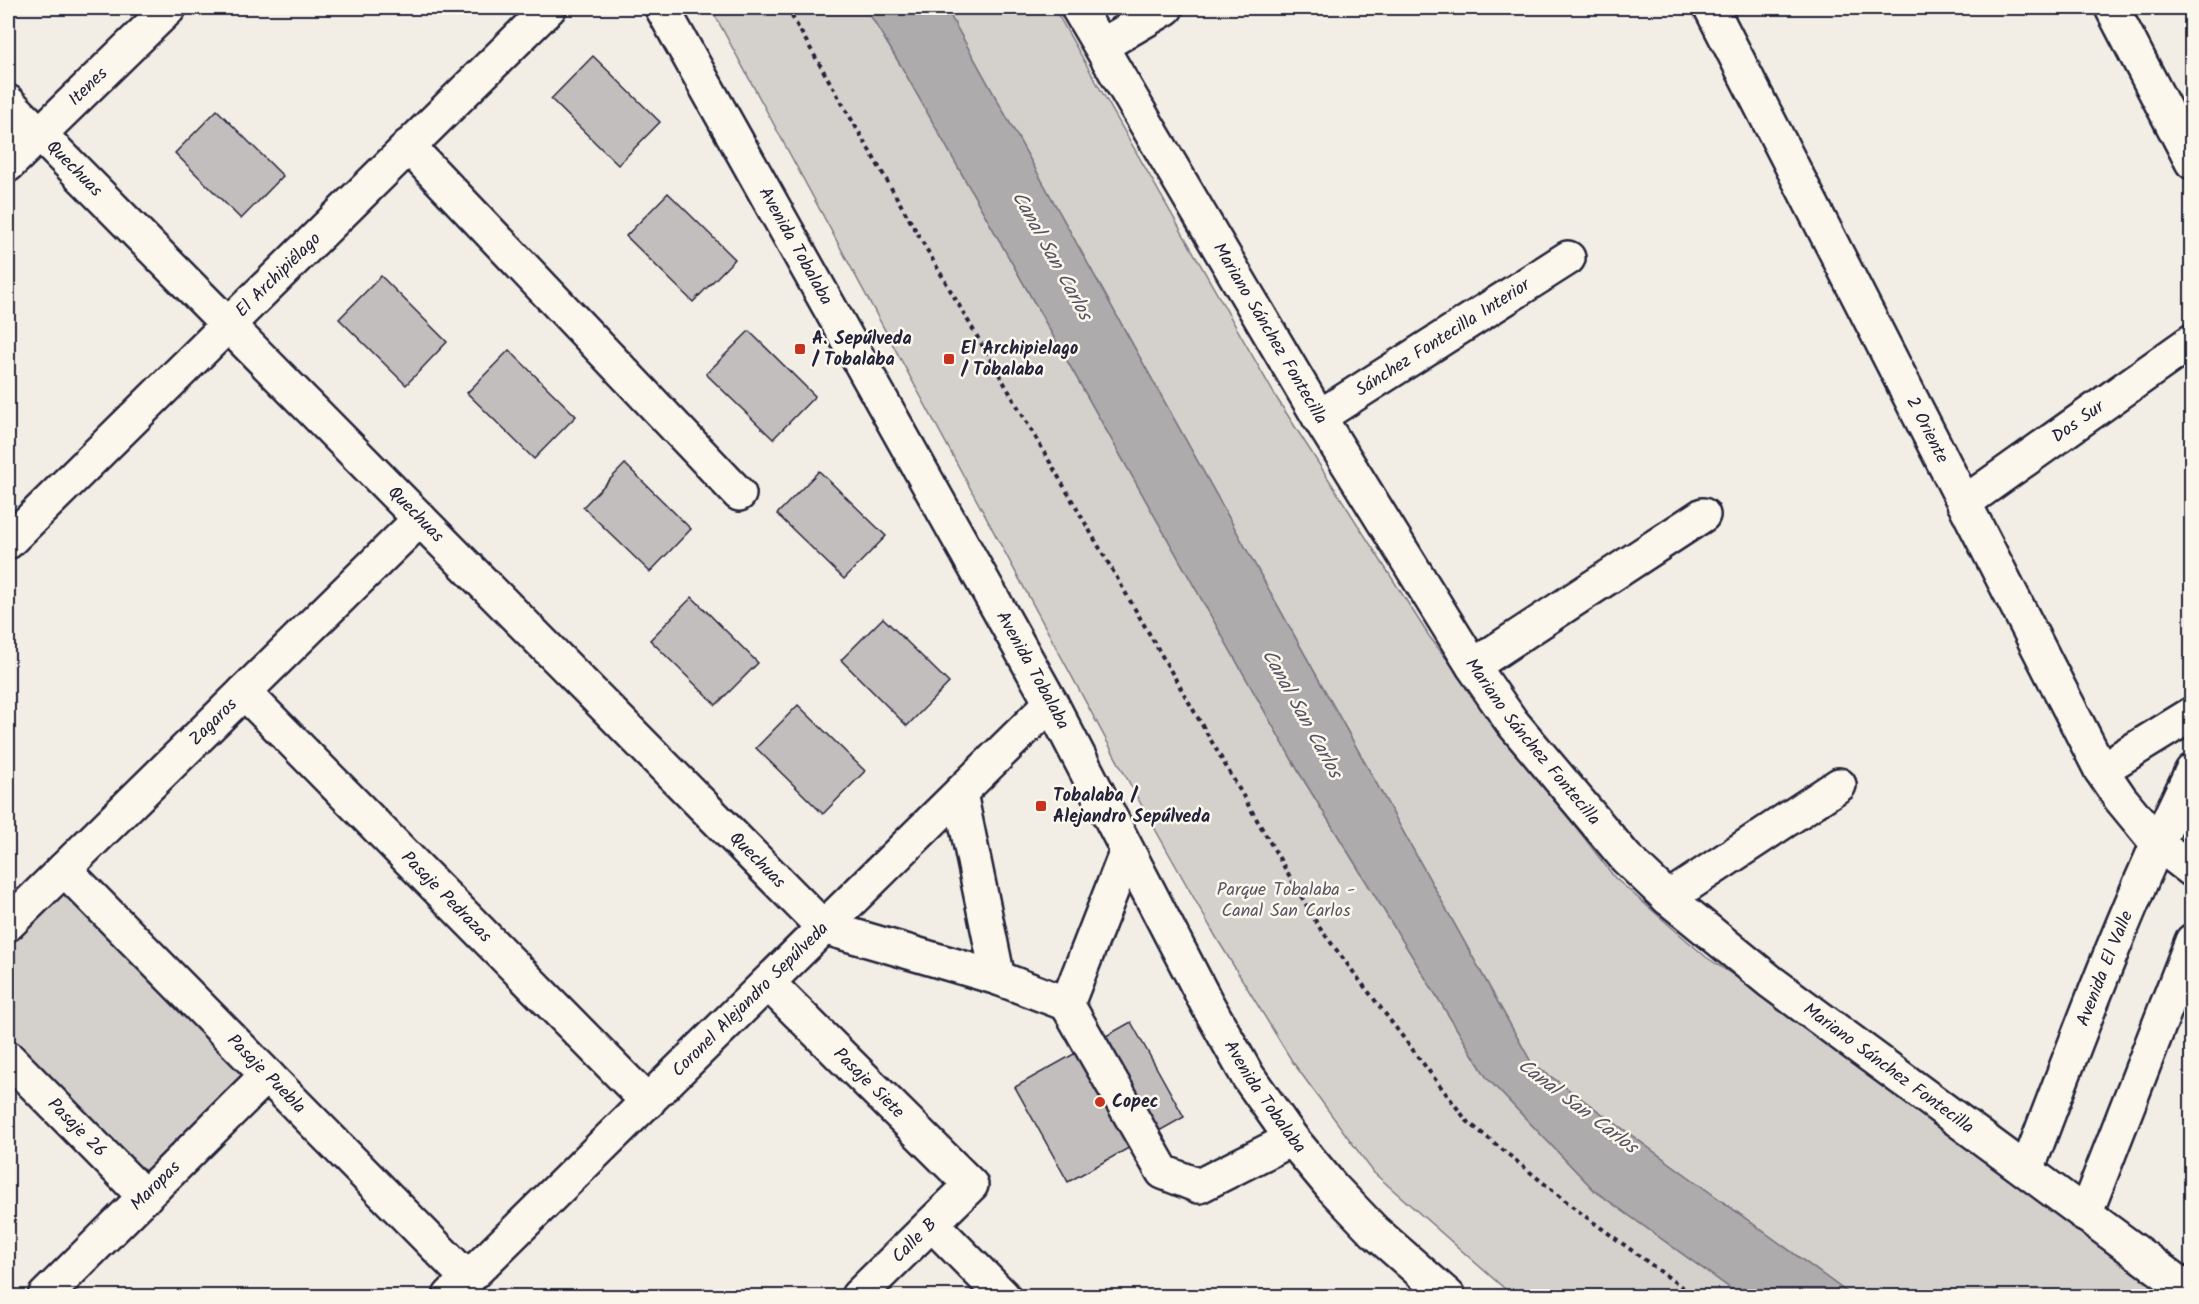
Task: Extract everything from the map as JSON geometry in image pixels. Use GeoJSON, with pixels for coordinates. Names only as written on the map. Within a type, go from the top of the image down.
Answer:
{"type":"FeatureCollection","features":[{"type":"Feature","properties":{"kind":"street","name":"Itenes"},"geometry":{"type":"LineString","coordinates":[[8,165],[169,8]]}},
{"type":"Feature","properties":{"kind":"street","name":"El Archipiélago"},"geometry":{"type":"LineString","coordinates":[[8,542],[549,8]]}},
{"type":"Feature","properties":{"kind":"street","name":"Avenida Tobalaba"},"geometry":{"type":"LineString","coordinates":[[662,8],[1051,703],[1206,1002],[1247,1075],[1292,1139],[1332,1187],[1374,1231],[1448,1296]]}},
{"type":"Feature","properties":{"kind":"street","name":"Mariano Sánchez Fontecilla"},"geometry":{"type":"LineString","coordinates":[[1078,8],[1319,417],[1473,666],[1511,721],[1626,858],[1668,898],[1771,982],[2192,1293]]}},
{"type":"Feature","properties":{"kind":"street"},"geometry":{"type":"LineString","coordinates":[[1101,46],[1166,8]]}},
{"type":"Feature","properties":{"kind":"street","name":"2 Oriente"},"geometry":{"type":"LineString","coordinates":[[1711,8],[2101,770],[2120,798],[2157,843],[2192,870]]}},
{"type":"Feature","properties":{"kind":"street"},"geometry":{"type":"LineString","coordinates":[[2112,8],[2192,162]]}},
{"type":"Feature","properties":{"kind":"street","name":"Quechuas"},"geometry":{"type":"LineString","coordinates":[[8,102],[824,927]]}},
{"type":"Feature","properties":{"kind":"street"},"geometry":{"type":"LineString","coordinates":[[408,146],[739,494]]}},
{"type":"Feature","properties":{"kind":"street","name":"Sánchez Fontecilla Interior"},"geometry":{"type":"LineString","coordinates":[[1319,417],[1568,258]]}},
{"type":"Feature","properties":{"kind":"street","name":"Dos Sur"},"geometry":{"type":"LineString","coordinates":[[1964,503],[2192,340]]}},
{"type":"Feature","properties":{"kind":"street"},"geometry":{"type":"LineString","coordinates":[[1473,666],[1702,516]]}},
{"type":"Feature","properties":{"kind":"street","name":"Zagaros"},"geometry":{"type":"LineString","coordinates":[[8,924],[420,519]]}},
{"type":"Feature","properties":{"kind":"street","name":"Pasaje Pedrazas"},"geometry":{"type":"LineString","coordinates":[[244,692],[648,1101]]}},
{"type":"Feature","properties":{"kind":"street","name":"Coronel Alejandro Sepúlveda"},"geometry":{"type":"LineString","coordinates":[[459,1288],[1051,703]]}},
{"type":"Feature","properties":{"kind":"street"},"geometry":{"type":"LineString","coordinates":[[2101,770],[2192,714]]}},
{"type":"Feature","properties":{"kind":"street","name":"Avenida El Valle"},"geometry":{"type":"LineString","coordinates":[[2027,1170],[2096,989],[2157,843],[2192,771]]}},
{"type":"Feature","properties":{"kind":"street"},"geometry":{"type":"LineString","coordinates":[[1668,898],[1839,785]]}},
{"type":"Feature","properties":{"kind":"street"},"geometry":{"type":"LineString","coordinates":[[960,793],[998,978]]}},
{"type":"Feature","properties":{"kind":"street"},"geometry":{"type":"LineString","coordinates":[[1067,1004],[1127,851]]}},
{"type":"Feature","properties":{"kind":"street","name":"Pasaje Puebla"},"geometry":{"type":"LineString","coordinates":[[64,869],[267,1075],[459,1288]]}},
{"type":"Feature","properties":{"kind":"street"},"geometry":{"type":"LineString","coordinates":[[824,927],[998,978],[1067,1004],[1163,1172],[1199,1186],[1292,1139]]}},
{"type":"Feature","properties":{"kind":"street"},"geometry":{"type":"LineString","coordinates":[[2085,1215],[2192,941]]}},
{"type":"Feature","properties":{"kind":"street","name":"Pasaje Siete"},"geometry":{"type":"LineString","coordinates":[[768,983],[971,1185]]}},
{"type":"Feature","properties":{"kind":"street","name":"Pasaje 26"},"geometry":{"type":"LineString","coordinates":[[8,1058],[145,1197]]}},
{"type":"Feature","properties":{"kind":"street","name":"Maropas"},"geometry":{"type":"LineString","coordinates":[[45,1296],[267,1075]]}},
{"type":"Feature","properties":{"kind":"street","name":"Calle B"},"geometry":{"type":"LineString","coordinates":[[858,1296],[971,1185]]}},
{"type":"Feature","properties":{"kind":"street"},"geometry":{"type":"LineString","coordinates":[[932,1224],[1003,1296]]}},
{"type":"Feature","properties":{"kind":"path"},"geometry":{"type":"LineString","coordinates":[[787,8],[1319,927],[1467,1120],[1578,1211],[1694,1296]]}},
{"type":"Feature","properties":{"kind":"green space","name":"Parque Tobalaba - Canal San Carlos"},"geometry":{"type":"Polygon","coordinates":[[[711,8],[866,8],[901,66],[1300,774],[1487,1078],[1595,1191],[1741,1296],[1513,1296],[1374,1173],[1292,1061],[1216,937],[1137,797],[711,8]]]}},
{"type":"Feature","properties":{"kind":"green space"},"geometry":{"type":"Polygon","coordinates":[[[946,8],[1054,8],[1276,397],[1429,636],[1615,878],[1706,957],[1876,1070],[2182,1296],[1852,1296],[1531,1062],[946,8]]]}},
{"type":"Feature","properties":{"kind":"green space"},"geometry":{"type":"Polygon","coordinates":[[[66,887],[249,1067],[138,1178],[8,1046],[8,947],[66,887]]]}},
{"type":"Feature","properties":{"kind":"water","name":"Canal San Carlos"},"geometry":{"type":"Polygon","coordinates":[[[866,8],[946,8],[1531,1062],[1852,1296],[1741,1296],[1595,1191],[1487,1078],[1300,774],[901,66],[866,8]]]}},
{"type":"Feature","properties":{"kind":"building"},"geometry":{"type":"Polygon","coordinates":[[[593,56],[660,122],[618,165],[551,99],[593,56]]]}},
{"type":"Feature","properties":{"kind":"building"},"geometry":{"type":"Polygon","coordinates":[[[217,110],[283,176],[241,219],[175,153],[217,110]]]}},
{"type":"Feature","properties":{"kind":"building"},"geometry":{"type":"Polygon","coordinates":[[[668,193],[735,259],[693,302],[626,236],[668,193]]]}},
{"type":"Feature","properties":{"kind":"building"},"geometry":{"type":"Polygon","coordinates":[[[381,276],[447,342],[406,385],[339,319],[381,276]]]}},
{"type":"Feature","properties":{"kind":"building"},"geometry":{"type":"Polygon","coordinates":[[[749,331],[815,396],[773,439],[706,374],[749,331]]]}},
{"type":"Feature","properties":{"kind":"building"},"geometry":{"type":"Polygon","coordinates":[[[509,350],[576,416],[534,459],[467,393],[509,350]]]}},
{"type":"Feature","properties":{"kind":"building"},"geometry":{"type":"Polygon","coordinates":[[[625,464],[691,529],[650,572],[583,507],[625,464]]]}},
{"type":"Feature","properties":{"kind":"building"},"geometry":{"type":"Polygon","coordinates":[[[819,471],[886,536],[844,579],[777,514],[819,471]]]}},
{"type":"Feature","properties":{"kind":"building"},"geometry":{"type":"Polygon","coordinates":[[[692,597],[758,663],[716,705],[650,640],[692,597]]]}},
{"type":"Feature","properties":{"kind":"building"},"geometry":{"type":"Polygon","coordinates":[[[883,618],[949,683],[907,726],[841,660],[883,618]]]}},
{"type":"Feature","properties":{"kind":"building"},"geometry":{"type":"Polygon","coordinates":[[[798,705],[865,771],[823,814],[756,748],[798,705]]]}},
{"type":"Feature","properties":{"kind":"building","name":"Copec"},"geometry":{"type":"Polygon","coordinates":[[[1131,1022],[1184,1117],[1068,1182],[1015,1087],[1131,1022]]]}},
{"type":"Feature","properties":{"kind":"place","name":"A. Sepúlveda / Tobalaba"},"geometry":{"type":"Point","coordinates":[800,349]}},
{"type":"Feature","properties":{"kind":"place","name":"El Archipielago / Tobalaba"},"geometry":{"type":"Point","coordinates":[949,359]}},
{"type":"Feature","properties":{"kind":"place","name":"Tobalaba / Alejandro Sepúlveda"},"geometry":{"type":"Point","coordinates":[1041,806]}},
{"type":"Feature","properties":{"kind":"place","name":"Copec"},"geometry":{"type":"Point","coordinates":[1100,1102]}}]}
